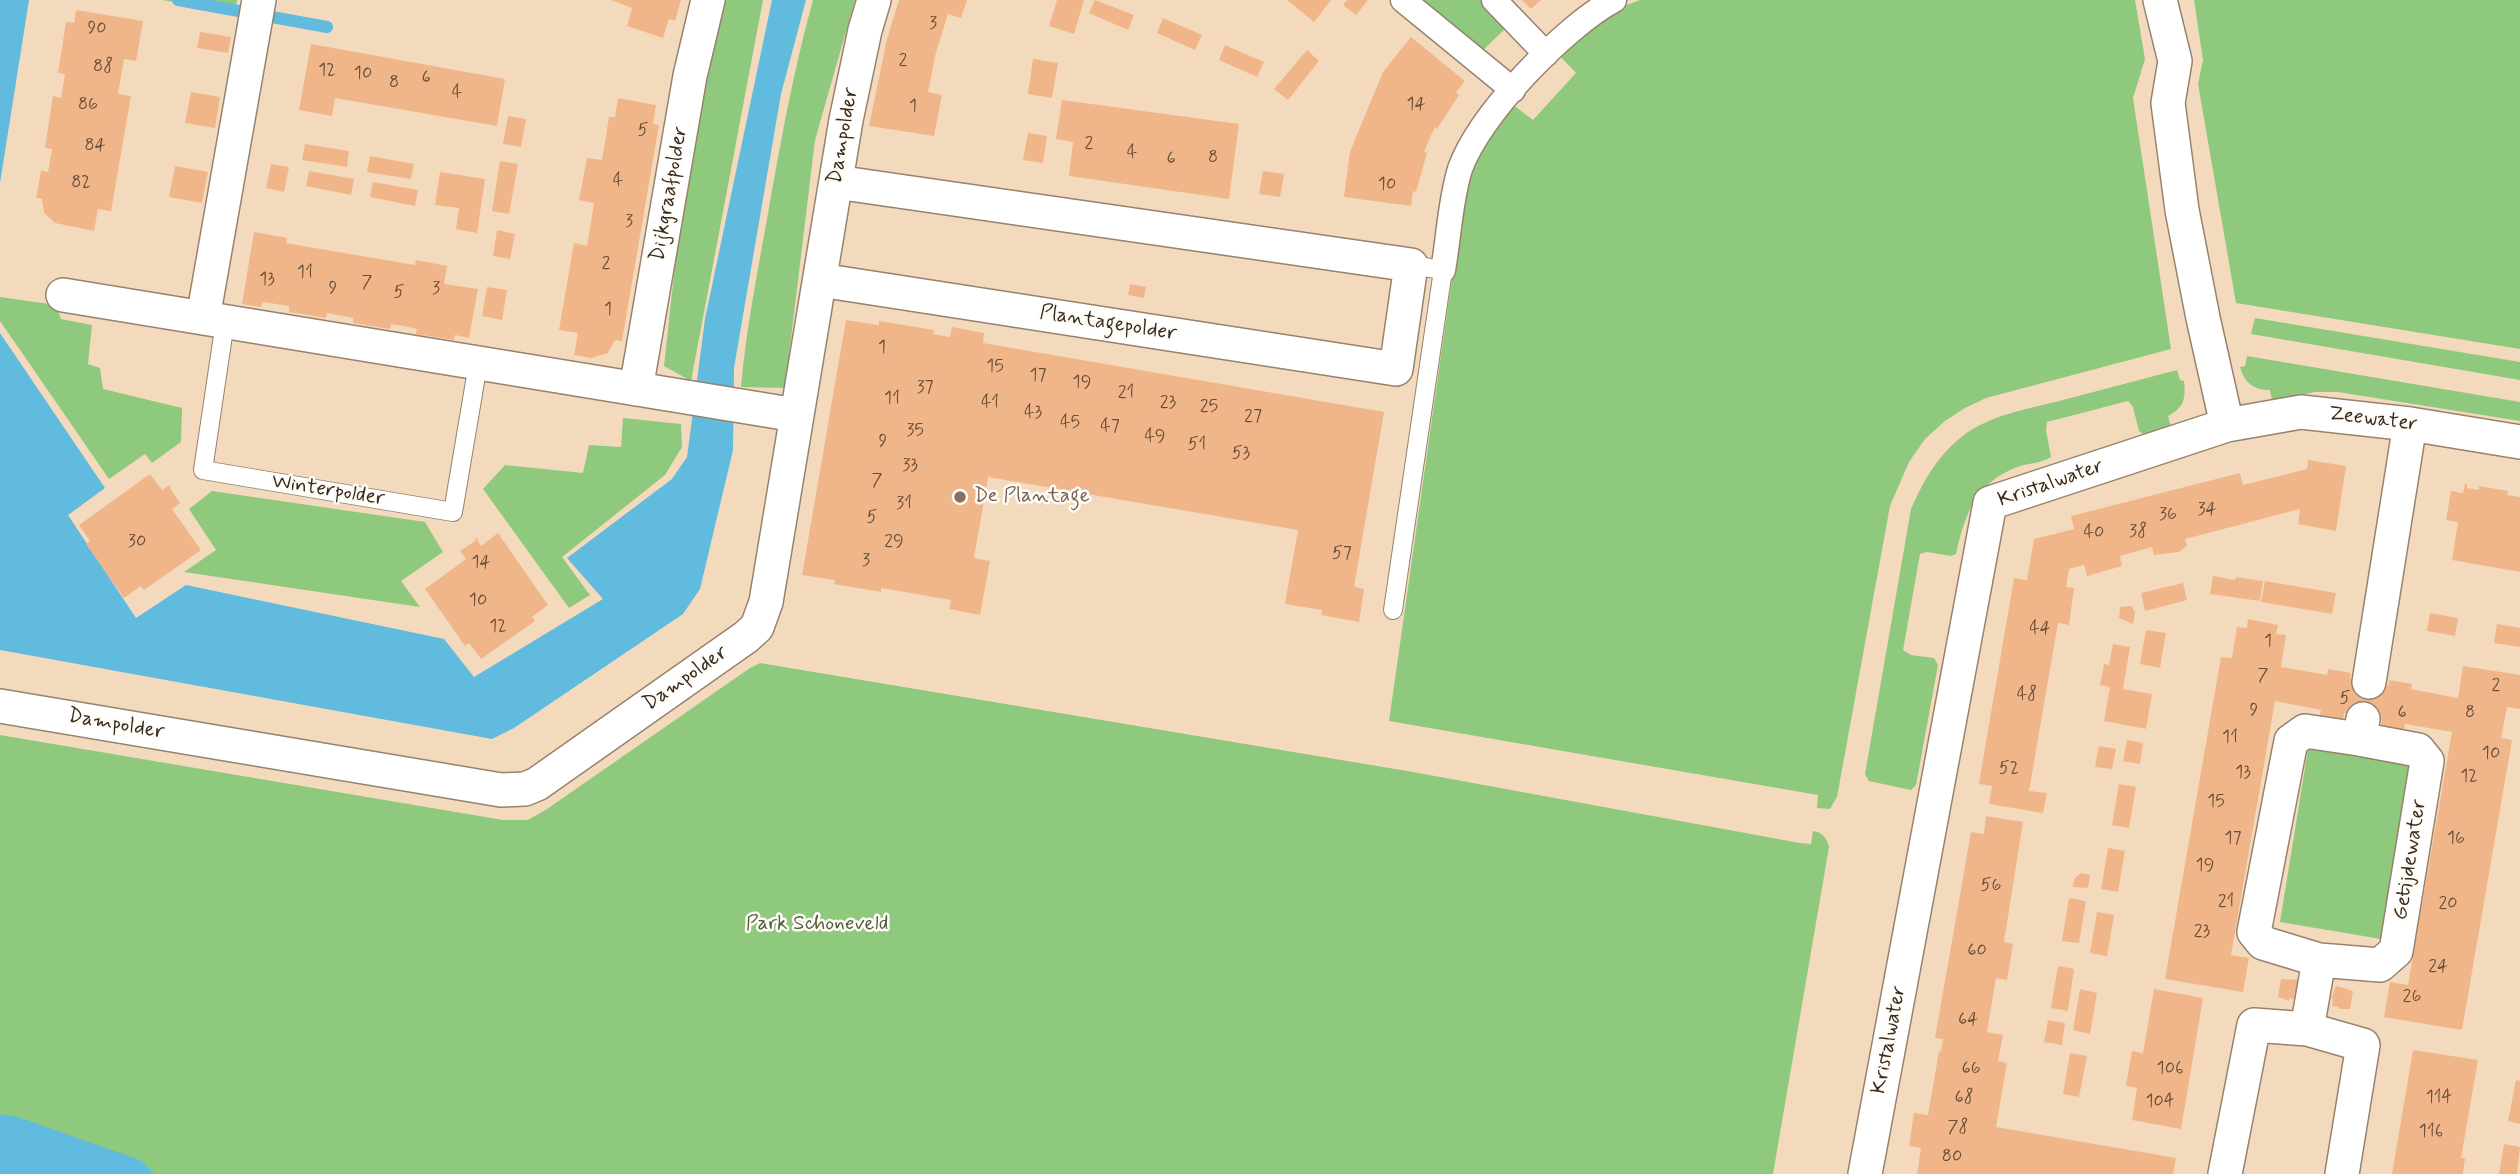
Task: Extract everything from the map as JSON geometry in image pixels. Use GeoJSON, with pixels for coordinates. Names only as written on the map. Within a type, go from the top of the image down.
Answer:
{"type":"FeatureCollection","features":[{"type":"Feature","properties":{"kind":"street","name":"Winterpolder"},"geometry":{"type":"LineString","coordinates":[[214,320],[259,0]]}},
{"type":"Feature","properties":{"kind":"street","name":"Dijkgraafpolder"},"geometry":{"type":"LineString","coordinates":[[636,389],[690,76],[708,0]]}},
{"type":"Feature","properties":{"kind":"street","name":"Dampolder"},"geometry":{"type":"LineString","coordinates":[[0,706],[501,790],[525,789],[537,784],[746,637],[757,627],[766,602],[855,74],[874,0]]}},
{"type":"Feature","properties":{"kind":"street"},"geometry":{"type":"LineString","coordinates":[[1403,0],[1513,90]]}},
{"type":"Feature","properties":{"kind":"street"},"geometry":{"type":"LineString","coordinates":[[1494,0],[1546,54]]}},
{"type":"Feature","properties":{"kind":"street"},"geometry":{"type":"LineString","coordinates":[[1443,270],[1454,189],[1468,151],[1513,90],[1546,54],[1582,21],[1614,0]]}},
{"type":"Feature","properties":{"kind":"street"},"geometry":{"type":"LineString","coordinates":[[2160,0],[2175,61],[2168,103],[2182,210],[2227,425]]}},
{"type":"Feature","properties":{"kind":"street"},"geometry":{"type":"LineString","coordinates":[[836,182],[1411,265],[1412,371]]}},
{"type":"Feature","properties":{"kind":"street","name":"Plantagepolder"},"geometry":{"type":"LineString","coordinates":[[820,280],[1412,371]]}},
{"type":"Feature","properties":{"kind":"street"},"geometry":{"type":"LineString","coordinates":[[63,295],[796,415]]}},
{"type":"Feature","properties":{"kind":"street","name":"Zeewater"},"geometry":{"type":"LineString","coordinates":[[2227,425],[2301,412],[2410,424],[2520,442]]}},
{"type":"Feature","properties":{"kind":"street"},"geometry":{"type":"LineString","coordinates":[[2369,682],[2410,424]]}},
{"type":"Feature","properties":{"kind":"street","name":"Kristalwater"},"geometry":{"type":"LineString","coordinates":[[1865,1174],[1990,503],[2227,425]]}},
{"type":"Feature","properties":{"kind":"street","name":"Getijdewater"},"geometry":{"type":"LineString","coordinates":[[2361,728],[2418,750],[2427,761],[2396,951],[2380,965],[2319,960],[2263,943],[2254,932],[2291,741],[2305,731],[2361,728]]}},
{"type":"Feature","properties":{"kind":"street"},"geometry":{"type":"LineString","coordinates":[[2307,1029],[2319,960]]}},
{"type":"Feature","properties":{"kind":"street"},"geometry":{"type":"LineString","coordinates":[[2225,1174],[2254,1025],[2307,1029],[2363,1045],[2342,1174]]}},
{"type":"Feature","properties":{"kind":"lane"},"geometry":{"type":"LineString","coordinates":[[1393,610],[1412,371],[1443,270],[1411,265]]}},
{"type":"Feature","properties":{"kind":"lane","name":"Winterpolder"},"geometry":{"type":"LineString","coordinates":[[214,320],[203,470],[453,512],[478,364]]}},
{"type":"Feature","properties":{"kind":"green space"},"geometry":{"type":"Polygon","coordinates":[[[163,0],[237,0],[235,14],[163,0]]]}},
{"type":"Feature","properties":{"kind":"green space"},"geometry":{"type":"Polygon","coordinates":[[[722,0],[763,0],[691,381],[664,366],[694,92],[722,0]]]}},
{"type":"Feature","properties":{"kind":"green space"},"geometry":{"type":"Polygon","coordinates":[[[813,0],[855,0],[815,140],[785,388],[741,387],[752,303],[777,164],[793,81],[813,0]]]}},
{"type":"Feature","properties":{"kind":"green space"},"geometry":{"type":"Polygon","coordinates":[[[1417,0],[1483,0],[1508,26],[1480,53],[1417,0]]]}},
{"type":"Feature","properties":{"kind":"green space"},"geometry":{"type":"Polygon","coordinates":[[[1640,0],[2135,0],[2145,59],[2133,98],[2171,349],[1986,398],[1945,421],[1925,439],[1909,462],[1890,506],[1837,797],[1830,809],[1817,808],[1818,795],[1389,721],[1465,187],[1472,164],[1512,104],[1533,120],[1576,73],[1558,54],[1616,9],[1640,0]]]}},
{"type":"Feature","properties":{"kind":"green space"},"geometry":{"type":"Polygon","coordinates":[[[2194,0],[2520,0],[2520,349],[2236,303],[2198,84],[2203,60],[2194,0]]]}},
{"type":"Feature","properties":{"kind":"green space"},"geometry":{"type":"Polygon","coordinates":[[[0,297],[56,305],[61,319],[92,325],[88,364],[100,368],[103,389],[182,408],[181,442],[152,463],[145,454],[109,479],[0,321],[0,297]]]}},
{"type":"Feature","properties":{"kind":"green space"},"geometry":{"type":"Polygon","coordinates":[[[2255,318],[2520,362],[2520,380],[2251,334],[2255,318]]]}},
{"type":"Feature","properties":{"kind":"green space"},"geometry":{"type":"Polygon","coordinates":[[[2247,356],[2520,402],[2520,421],[2338,392],[2315,392],[2272,401],[2270,390],[2255,387],[2244,377],[2240,367],[2245,366],[2247,356]]]}},
{"type":"Feature","properties":{"kind":"green space"},"geometry":{"type":"Polygon","coordinates":[[[2177,370],[2180,380],[2184,381],[2185,393],[2181,406],[2168,416],[2171,427],[2143,434],[2139,431],[2133,407],[2128,401],[2047,422],[2051,457],[2005,472],[1983,490],[1969,512],[1956,554],[1920,554],[1903,650],[1911,655],[1934,658],[1938,665],[1916,785],[1911,790],[1869,781],[1865,774],[1911,509],[1937,462],[1959,439],[1995,418],[2177,370]]]}},
{"type":"Feature","properties":{"kind":"green space"},"geometry":{"type":"Polygon","coordinates":[[[623,418],[681,424],[682,447],[665,475],[562,557],[590,595],[569,608],[483,489],[505,465],[583,473],[589,445],[621,447],[623,418]]]}},
{"type":"Feature","properties":{"kind":"green space"},"geometry":{"type":"Polygon","coordinates":[[[212,491],[425,522],[443,552],[401,581],[420,607],[184,572],[216,550],[189,509],[212,491]]]}},
{"type":"Feature","properties":{"kind":"green space","name":"Park Schoneveld"},"geometry":{"type":"Polygon","coordinates":[[[760,663],[1413,772],[1800,843],[1811,844],[1813,831],[1822,834],[1829,847],[1773,1174],[0,1174],[0,735],[503,820],[528,820],[760,663]]]}},
{"type":"Feature","properties":{"kind":"green space"},"geometry":{"type":"Polygon","coordinates":[[[2309,743],[2411,760],[2381,939],[2280,922],[2309,743]]]}},
{"type":"Feature","properties":{"kind":"water"},"geometry":{"type":"Polygon","coordinates":[[[0,0],[29,0],[0,183],[0,0]]]}},
{"type":"Feature","properties":{"kind":"water"},"geometry":{"type":"Polygon","coordinates":[[[772,0],[806,0],[781,94],[734,368],[733,450],[700,589],[683,614],[514,728],[492,739],[0,650],[0,333],[105,488],[68,515],[136,618],[186,585],[444,639],[474,677],[603,599],[567,558],[672,479],[687,457],[705,319],[772,0]]]}},
{"type":"Feature","properties":{"kind":"water"},"geometry":{"type":"Polygon","coordinates":[[[0,1114],[18,1117],[140,1160],[155,1174],[0,1174],[0,1114]]]}},
{"type":"Feature","properties":{"kind":"building"},"geometry":{"type":"Polygon","coordinates":[[[611,0],[681,0],[675,21],[669,19],[663,38],[627,26],[632,8],[611,0]]]}},
{"type":"Feature","properties":{"kind":"building"},"geometry":{"type":"Polygon","coordinates":[[[899,0],[967,0],[961,18],[948,14],[936,52],[928,92],[942,95],[934,136],[869,126],[887,39],[899,0]]]}},
{"type":"Feature","properties":{"kind":"building"},"geometry":{"type":"Polygon","coordinates":[[[1057,0],[1084,0],[1074,34],[1049,26],[1057,0]]]}},
{"type":"Feature","properties":{"kind":"building"},"geometry":{"type":"Polygon","coordinates":[[[1095,0],[1134,15],[1128,30],[1089,13],[1095,0]]]}},
{"type":"Feature","properties":{"kind":"building"},"geometry":{"type":"Polygon","coordinates":[[[1287,0],[1331,0],[1314,22],[1287,0]]]}},
{"type":"Feature","properties":{"kind":"building"},"geometry":{"type":"Polygon","coordinates":[[[1347,0],[1368,0],[1356,15],[1343,5],[1347,0]]]}},
{"type":"Feature","properties":{"kind":"building"},"geometry":{"type":"Polygon","coordinates":[[[1522,0],[1541,0],[1531,9],[1522,0]]]}},
{"type":"Feature","properties":{"kind":"building"},"geometry":{"type":"Polygon","coordinates":[[[76,10],[143,21],[136,61],[124,59],[118,94],[131,96],[111,211],[98,209],[94,231],[55,223],[44,213],[42,199],[36,198],[41,171],[48,172],[52,149],[45,148],[53,96],[61,98],[65,74],[58,73],[66,22],[74,23],[76,10]]]}},
{"type":"Feature","properties":{"kind":"building"},"geometry":{"type":"Polygon","coordinates":[[[1163,18],[1202,35],[1195,50],[1157,33],[1163,18]]]}},
{"type":"Feature","properties":{"kind":"building"},"geometry":{"type":"Polygon","coordinates":[[[200,32],[231,37],[228,53],[197,48],[200,32]]]}},
{"type":"Feature","properties":{"kind":"building"},"geometry":{"type":"Polygon","coordinates":[[[1411,37],[1465,81],[1456,92],[1459,95],[1437,129],[1435,127],[1429,140],[1411,206],[1344,197],[1350,152],[1383,72],[1411,37]]]}},
{"type":"Feature","properties":{"kind":"building"},"geometry":{"type":"Polygon","coordinates":[[[311,44],[505,79],[497,126],[335,98],[332,116],[299,110],[311,44]]]}},
{"type":"Feature","properties":{"kind":"building"},"geometry":{"type":"Polygon","coordinates":[[[1225,45],[1264,62],[1257,77],[1219,60],[1225,45]]]}},
{"type":"Feature","properties":{"kind":"building"},"geometry":{"type":"Polygon","coordinates":[[[1307,50],[1319,61],[1288,100],[1274,89],[1307,50]]]}},
{"type":"Feature","properties":{"kind":"building"},"geometry":{"type":"Polygon","coordinates":[[[1033,59],[1058,63],[1052,98],[1028,94],[1033,59]]]}},
{"type":"Feature","properties":{"kind":"building"},"geometry":{"type":"Polygon","coordinates":[[[191,92],[220,97],[215,128],[185,123],[191,92]]]}},
{"type":"Feature","properties":{"kind":"building"},"geometry":{"type":"Polygon","coordinates":[[[618,98],[656,105],[653,124],[659,125],[622,341],[615,340],[608,353],[591,358],[574,355],[578,333],[559,330],[574,243],[587,246],[594,203],[579,200],[587,158],[602,160],[609,117],[615,117],[618,98]]]}},
{"type":"Feature","properties":{"kind":"building"},"geometry":{"type":"Polygon","coordinates":[[[1062,100],[1239,124],[1229,199],[1069,176],[1073,142],[1056,139],[1062,100]]]}},
{"type":"Feature","properties":{"kind":"building"},"geometry":{"type":"Polygon","coordinates":[[[508,116],[526,119],[521,147],[503,144],[508,116]]]}},
{"type":"Feature","properties":{"kind":"building"},"geometry":{"type":"Polygon","coordinates":[[[1028,133],[1047,136],[1043,163],[1023,160],[1028,133]]]}},
{"type":"Feature","properties":{"kind":"building"},"geometry":{"type":"Polygon","coordinates":[[[305,144],[349,151],[347,167],[302,160],[305,144]]]}},
{"type":"Feature","properties":{"kind":"building"},"geometry":{"type":"Polygon","coordinates":[[[370,156],[414,164],[411,179],[367,172],[370,156]]]}},
{"type":"Feature","properties":{"kind":"building"},"geometry":{"type":"Polygon","coordinates":[[[500,161],[518,164],[509,214],[492,211],[500,161]]]}},
{"type":"Feature","properties":{"kind":"building"},"geometry":{"type":"Polygon","coordinates":[[[271,164],[289,167],[284,192],[266,188],[271,164]]]}},
{"type":"Feature","properties":{"kind":"building"},"geometry":{"type":"Polygon","coordinates":[[[175,166],[208,172],[202,203],[169,197],[175,166]]]}},
{"type":"Feature","properties":{"kind":"building"},"geometry":{"type":"Polygon","coordinates":[[[309,171],[354,179],[351,195],[306,186],[309,171]]]}},
{"type":"Feature","properties":{"kind":"building"},"geometry":{"type":"Polygon","coordinates":[[[1263,171],[1284,174],[1280,197],[1259,194],[1263,171]]]}},
{"type":"Feature","properties":{"kind":"building"},"geometry":{"type":"Polygon","coordinates":[[[440,172],[485,179],[477,233],[456,229],[459,208],[435,205],[440,172]]]}},
{"type":"Feature","properties":{"kind":"building"},"geometry":{"type":"Polygon","coordinates":[[[373,182],[418,190],[415,206],[370,197],[373,182]]]}},
{"type":"Feature","properties":{"kind":"building"},"geometry":{"type":"Polygon","coordinates":[[[497,230],[515,234],[510,259],[493,256],[497,230]]]}},
{"type":"Feature","properties":{"kind":"building"},"geometry":{"type":"Polygon","coordinates":[[[254,232],[287,238],[286,243],[415,265],[416,260],[447,266],[444,284],[478,289],[469,338],[455,335],[454,340],[416,334],[417,329],[404,326],[391,324],[390,329],[353,323],[353,318],[327,313],[326,318],[289,312],[289,306],[263,302],[261,307],[242,304],[254,232]]]}},
{"type":"Feature","properties":{"kind":"building"},"geometry":{"type":"Polygon","coordinates":[[[1130,284],[1146,287],[1144,298],[1128,295],[1130,284]]]}},
{"type":"Feature","properties":{"kind":"building"},"geometry":{"type":"Polygon","coordinates":[[[487,287],[507,290],[502,320],[482,316],[487,287]]]}},
{"type":"Feature","properties":{"kind":"building"},"geometry":{"type":"Polygon","coordinates":[[[846,320],[879,325],[879,321],[934,330],[933,334],[950,337],[952,327],[984,333],[983,343],[1384,412],[1354,587],[1364,589],[1359,622],[1321,615],[1322,610],[1285,604],[1298,530],[988,477],[974,558],[990,561],[980,615],[949,609],[951,600],[881,588],[881,592],[802,575],[846,320]]]}},
{"type":"Feature","properties":{"kind":"building"},"geometry":{"type":"Polygon","coordinates":[[[2308,460],[2346,466],[2336,531],[2298,524],[2300,509],[2185,539],[2187,546],[2179,552],[2154,555],[2152,547],[2120,556],[2122,566],[2087,576],[2084,565],[2069,569],[2066,587],[2074,588],[2069,625],[2058,623],[2029,791],[2047,793],[2043,813],[1989,804],[1992,786],[1979,784],[1985,748],[2014,578],[2027,580],[2034,539],[2074,529],[2071,516],[2240,473],[2243,485],[2307,469],[2308,460]]]}},
{"type":"Feature","properties":{"kind":"building"},"geometry":{"type":"Polygon","coordinates":[[[150,474],[162,490],[170,485],[180,503],[172,509],[201,550],[144,590],[141,586],[124,598],[86,544],[90,541],[79,525],[150,474]]]}},
{"type":"Feature","properties":{"kind":"building"},"geometry":{"type":"Polygon","coordinates":[[[2465,484],[2467,488],[2479,490],[2479,486],[2508,491],[2507,495],[2520,497],[2520,572],[2452,560],[2458,522],[2446,520],[2451,491],[2463,493],[2465,484]]]}},
{"type":"Feature","properties":{"kind":"building"},"geometry":{"type":"Polygon","coordinates":[[[498,533],[548,605],[532,617],[535,621],[481,659],[469,643],[465,646],[425,589],[466,559],[460,551],[475,541],[476,537],[481,546],[498,533]]]}},
{"type":"Feature","properties":{"kind":"building"},"geometry":{"type":"Polygon","coordinates":[[[2213,576],[2263,581],[2260,601],[2210,594],[2213,576]]]}},
{"type":"Feature","properties":{"kind":"building"},"geometry":{"type":"Polygon","coordinates":[[[2265,581],[2336,593],[2332,614],[2261,602],[2265,581]]]}},
{"type":"Feature","properties":{"kind":"building"},"geometry":{"type":"Polygon","coordinates":[[[2183,583],[2187,600],[2145,611],[2141,593],[2183,583]]]}},
{"type":"Feature","properties":{"kind":"building"},"geometry":{"type":"Polygon","coordinates":[[[2132,606],[2135,613],[2133,624],[2119,618],[2120,607],[2132,606]]]}},
{"type":"Feature","properties":{"kind":"building"},"geometry":{"type":"Polygon","coordinates":[[[2430,613],[2458,618],[2455,636],[2427,631],[2430,613]]]}},
{"type":"Feature","properties":{"kind":"building"},"geometry":{"type":"Polygon","coordinates":[[[2248,619],[2278,625],[2276,634],[2286,635],[2281,667],[2327,675],[2328,669],[2351,673],[2350,679],[2388,686],[2389,680],[2412,684],[2411,689],[2458,698],[2463,666],[2520,675],[2520,709],[2507,707],[2501,738],[2512,740],[2462,1030],[2384,1017],[2390,982],[2408,985],[2452,732],[2405,724],[2404,730],[2381,726],[2382,720],[2344,713],[2343,719],[2320,715],[2321,710],[2275,701],[2231,955],[2249,958],[2243,992],[2165,979],[2221,657],[2232,658],[2237,627],[2247,628],[2248,619]]]}},
{"type":"Feature","properties":{"kind":"building"},"geometry":{"type":"Polygon","coordinates":[[[2497,624],[2520,628],[2520,647],[2494,643],[2497,624]]]}},
{"type":"Feature","properties":{"kind":"building"},"geometry":{"type":"Polygon","coordinates":[[[2146,630],[2166,633],[2160,668],[2140,664],[2146,630]]]}},
{"type":"Feature","properties":{"kind":"building"},"geometry":{"type":"Polygon","coordinates":[[[2113,644],[2130,647],[2123,689],[2152,694],[2146,729],[2104,721],[2110,687],[2100,685],[2104,664],[2109,665],[2113,644]]]}},
{"type":"Feature","properties":{"kind":"building"},"geometry":{"type":"Polygon","coordinates":[[[2127,740],[2143,743],[2140,764],[2123,761],[2127,740]]]}},
{"type":"Feature","properties":{"kind":"building"},"geometry":{"type":"Polygon","coordinates":[[[2099,746],[2116,749],[2112,769],[2095,767],[2099,746]]]}},
{"type":"Feature","properties":{"kind":"building"},"geometry":{"type":"Polygon","coordinates":[[[2119,784],[2136,787],[2129,828],[2112,825],[2119,784]]]}},
{"type":"Feature","properties":{"kind":"building"},"geometry":{"type":"Polygon","coordinates":[[[1986,816],[2023,822],[2004,942],[2013,944],[2007,980],[1996,978],[1987,1032],[2003,1035],[1998,1061],[2007,1063],[1996,1127],[2176,1158],[2173,1174],[1917,1174],[1921,1148],[1909,1146],[1914,1113],[1928,1115],[1943,1039],[1935,1038],[1971,832],[1984,834],[1986,816]]]}},
{"type":"Feature","properties":{"kind":"building"},"geometry":{"type":"Polygon","coordinates":[[[2108,848],[2125,851],[2118,892],[2101,889],[2108,848]]]}},
{"type":"Feature","properties":{"kind":"building"},"geometry":{"type":"Polygon","coordinates":[[[2081,873],[2090,875],[2088,888],[2073,887],[2074,879],[2081,873]]]}},
{"type":"Feature","properties":{"kind":"building"},"geometry":{"type":"Polygon","coordinates":[[[2069,898],[2086,901],[2079,943],[2062,941],[2069,898]]]}},
{"type":"Feature","properties":{"kind":"building"},"geometry":{"type":"Polygon","coordinates":[[[2097,912],[2114,915],[2107,956],[2090,953],[2097,912]]]}},
{"type":"Feature","properties":{"kind":"building"},"geometry":{"type":"Polygon","coordinates":[[[2058,966],[2074,969],[2068,1011],[2051,1008],[2058,966]]]}},
{"type":"Feature","properties":{"kind":"building"},"geometry":{"type":"Polygon","coordinates":[[[2281,979],[2299,980],[2296,1000],[2289,998],[2289,1001],[2278,997],[2281,979]]]}},
{"type":"Feature","properties":{"kind":"building"},"geometry":{"type":"Polygon","coordinates":[[[2336,986],[2353,991],[2350,1009],[2332,1006],[2331,999],[2336,986]]]}},
{"type":"Feature","properties":{"kind":"building"},"geometry":{"type":"Polygon","coordinates":[[[2080,989],[2097,993],[2090,1034],[2073,1030],[2080,989]]]}},
{"type":"Feature","properties":{"kind":"building"},"geometry":{"type":"Polygon","coordinates":[[[2154,989],[2203,998],[2181,1129],[2132,1120],[2137,1088],[2126,1086],[2132,1051],[2143,1053],[2154,989]]]}},
{"type":"Feature","properties":{"kind":"building"},"geometry":{"type":"Polygon","coordinates":[[[2048,1020],[2065,1023],[2062,1045],[2044,1042],[2048,1020]]]}},
{"type":"Feature","properties":{"kind":"building"},"geometry":{"type":"Polygon","coordinates":[[[2413,1050],[2478,1060],[2461,1158],[2465,1158],[2463,1174],[2392,1174],[2413,1050]]]}},
{"type":"Feature","properties":{"kind":"building"},"geometry":{"type":"Polygon","coordinates":[[[2070,1053],[2087,1056],[2079,1097],[2063,1094],[2070,1053]]]}},
{"type":"Feature","properties":{"kind":"building"},"geometry":{"type":"Polygon","coordinates":[[[2516,1080],[2520,1081],[2520,1124],[2508,1121],[2516,1080]]]}},
{"type":"Feature","properties":{"kind":"building"},"geometry":{"type":"Polygon","coordinates":[[[2504,1144],[2520,1147],[2517,1174],[2499,1174],[2504,1144]]]}},
{"type":"Feature","properties":{"kind":"waterway"},"geometry":{"type":"LineString","coordinates":[[178,0],[327,27]]}},
{"type":"Feature","properties":{"kind":"place","name":"De Plantage"},"geometry":{"type":"Point","coordinates":[960,497]}}]}
